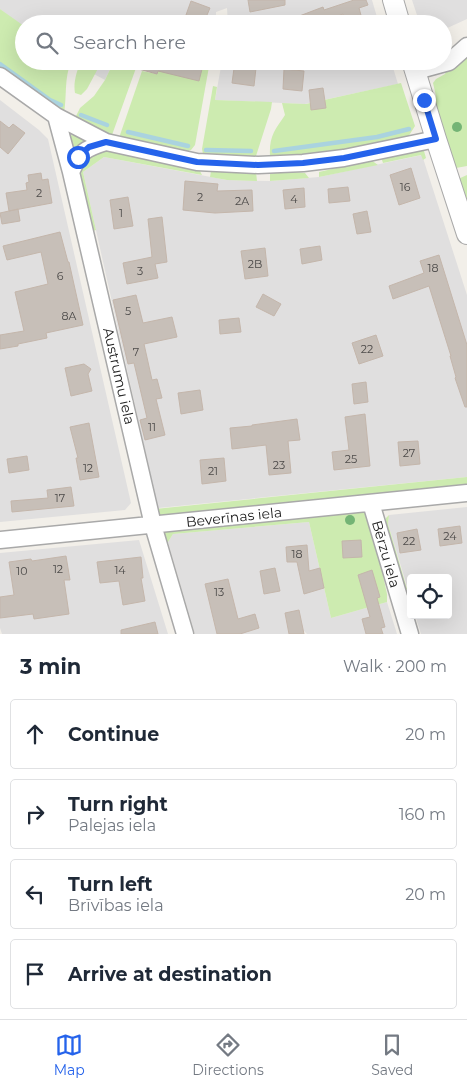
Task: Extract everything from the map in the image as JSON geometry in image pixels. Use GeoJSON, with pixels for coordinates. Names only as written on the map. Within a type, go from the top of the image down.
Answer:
{"type":"FeatureCollection","features":[{"type":"Feature","properties":{"kind":"street"},"geometry":{"type":"LineString","coordinates":[[393,0],[397,15]]}},
{"type":"Feature","properties":{"kind":"street"},"geometry":{"type":"LineString","coordinates":[[452,59],[467,46]]}},
{"type":"Feature","properties":{"kind":"street"},"geometry":{"type":"LineString","coordinates":[[415,70],[467,234]]}},
{"type":"Feature","properties":{"kind":"street"},"geometry":{"type":"LineString","coordinates":[[0,76],[56,116],[106,142],[197,162],[258,165],[303,163],[344,158],[436,139]]}},
{"type":"Feature","properties":{"kind":"street","name":"Austrumu iela"},"geometry":{"type":"LineString","coordinates":[[56,116],[71,172],[154,525],[185,634]]}},
{"type":"Feature","properties":{"kind":"street"},"geometry":{"type":"LineString","coordinates":[[71,172],[78,157],[89,147],[106,142]]}},
{"type":"Feature","properties":{"kind":"street","name":"Beverīnas iela"},"geometry":{"type":"LineString","coordinates":[[0,540],[467,493]]}},
{"type":"Feature","properties":{"kind":"street","name":"Bērzu iela"},"geometry":{"type":"LineString","coordinates":[[371,503],[410,634]]}},
{"type":"Feature","properties":{"kind":"shaded area"},"geometry":{"type":"Polygon","coordinates":[[[0,0],[372,0],[376,15],[227,15],[227,8],[216,12],[216,15],[15,15],[15,21],[0,9],[0,0]]]}},
{"type":"Feature","properties":{"kind":"shaded area"},"geometry":{"type":"Polygon","coordinates":[[[412,0],[467,0],[467,19],[452,26],[452,15],[417,15],[412,0]]]}},
{"type":"Feature","properties":{"kind":"shaded area"},"geometry":{"type":"Polygon","coordinates":[[[87,70],[110,70],[105,80],[87,70]]]}},
{"type":"Feature","properties":{"kind":"shaded area"},"geometry":{"type":"Polygon","coordinates":[[[220,70],[394,70],[398,84],[305,104],[215,100],[220,70]]]}},
{"type":"Feature","properties":{"kind":"shaded area"},"geometry":{"type":"Polygon","coordinates":[[[0,100],[48,139],[131,503],[125,510],[0,522],[0,100]]]}},
{"type":"Feature","properties":{"kind":"shaded area"},"geometry":{"type":"Polygon","coordinates":[[[422,155],[467,295],[467,477],[158,508],[83,172],[104,157],[227,180],[270,181],[319,177],[422,155]]]}},
{"type":"Feature","properties":{"kind":"shaded area"},"geometry":{"type":"Polygon","coordinates":[[[467,507],[467,634],[421,634],[416,619],[452,619],[452,574],[407,574],[407,586],[388,524],[389,515],[467,507]]]}},
{"type":"Feature","properties":{"kind":"shaded area"},"geometry":{"type":"Polygon","coordinates":[[[309,522],[331,618],[387,602],[397,634],[307,634],[303,630],[289,634],[195,634],[168,542],[173,534],[309,522]]]}},
{"type":"Feature","properties":{"kind":"shaded area"},"geometry":{"type":"Polygon","coordinates":[[[139,540],[168,634],[2,634],[0,628],[0,553],[139,540]]]}},
{"type":"Feature","properties":{"kind":"green space"},"geometry":{"type":"Polygon","coordinates":[[[0,9],[15,20],[15,70],[69,70],[64,113],[0,71],[0,9]]]}},
{"type":"Feature","properties":{"kind":"green space"},"geometry":{"type":"Polygon","coordinates":[[[467,49],[467,166],[456,168],[434,100],[436,96],[433,83],[445,74],[446,70],[452,70],[452,62],[467,49]]]}},
{"type":"Feature","properties":{"kind":"green space"},"geometry":{"type":"Polygon","coordinates":[[[78,70],[97,70],[87,89],[81,95],[75,93],[78,70]]]}},
{"type":"Feature","properties":{"kind":"green space"},"geometry":{"type":"Polygon","coordinates":[[[110,70],[135,70],[112,135],[77,122],[75,118],[80,108],[94,96],[110,70]]]}},
{"type":"Feature","properties":{"kind":"green space"},"geometry":{"type":"Polygon","coordinates":[[[158,70],[208,70],[195,145],[191,150],[185,152],[121,138],[120,135],[142,71],[157,74],[158,70]]]}},
{"type":"Feature","properties":{"kind":"green space"},"geometry":{"type":"Polygon","coordinates":[[[401,83],[415,126],[408,137],[328,155],[273,159],[270,156],[272,138],[285,115],[282,103],[306,104],[401,83]]]}},
{"type":"Feature","properties":{"kind":"green space"},"geometry":{"type":"Polygon","coordinates":[[[213,86],[217,87],[215,100],[272,102],[256,156],[230,158],[203,154],[202,149],[213,86]]]}},
{"type":"Feature","properties":{"kind":"green space"},"geometry":{"type":"Polygon","coordinates":[[[70,135],[83,136],[85,141],[83,145],[76,150],[72,150],[70,135]]]}},
{"type":"Feature","properties":{"kind":"green space"},"geometry":{"type":"Polygon","coordinates":[[[106,149],[199,169],[202,175],[104,157],[83,172],[96,230],[90,232],[78,179],[79,166],[92,154],[106,149]]]}},
{"type":"Feature","properties":{"kind":"green space"},"geometry":{"type":"Polygon","coordinates":[[[419,149],[424,151],[426,158],[423,160],[421,155],[383,163],[381,157],[419,149]]]}},
{"type":"Feature","properties":{"kind":"green space"},"geometry":{"type":"Polygon","coordinates":[[[371,160],[378,165],[319,177],[319,172],[371,160]]]}},
{"type":"Feature","properties":{"kind":"green space"},"geometry":{"type":"Polygon","coordinates":[[[211,171],[256,172],[257,181],[227,180],[210,177],[211,171]]]}},
{"type":"Feature","properties":{"kind":"green space"},"geometry":{"type":"Polygon","coordinates":[[[283,171],[305,173],[309,178],[270,181],[270,174],[283,171]]]}},
{"type":"Feature","properties":{"kind":"green space"},"geometry":{"type":"Polygon","coordinates":[[[467,175],[467,208],[458,179],[467,175]]]}},
{"type":"Feature","properties":{"kind":"green space"},"geometry":{"type":"Polygon","coordinates":[[[467,477],[467,484],[157,516],[155,509],[467,477]]]}},
{"type":"Feature","properties":{"kind":"green space"},"geometry":{"type":"Polygon","coordinates":[[[360,510],[368,514],[373,529],[387,594],[387,602],[331,618],[309,522],[173,534],[168,542],[163,542],[163,531],[360,510]]]}},
{"type":"Feature","properties":{"kind":"green space"},"geometry":{"type":"Polygon","coordinates":[[[389,515],[388,524],[407,589],[403,591],[385,524],[386,518],[389,515]]]}},
{"type":"Feature","properties":{"kind":"building"},"geometry":{"type":"Polygon","coordinates":[[[248,0],[285,0],[285,5],[250,12],[248,0]]]}},
{"type":"Feature","properties":{"kind":"building"},"geometry":{"type":"Polygon","coordinates":[[[354,0],[366,0],[368,5],[359,8],[361,15],[302,15],[323,7],[324,10],[354,0]]]}},
{"type":"Feature","properties":{"kind":"building"},"geometry":{"type":"Polygon","coordinates":[[[191,1],[210,8],[207,15],[186,15],[191,1]]]}},
{"type":"Feature","properties":{"kind":"building"},"geometry":{"type":"Polygon","coordinates":[[[142,70],[202,70],[199,81],[158,71],[157,74],[142,70]]]}},
{"type":"Feature","properties":{"kind":"building"},"geometry":{"type":"Polygon","coordinates":[[[234,70],[256,70],[254,86],[232,83],[234,70]]]}},
{"type":"Feature","properties":{"kind":"building"},"geometry":{"type":"Polygon","coordinates":[[[284,70],[304,71],[302,91],[283,89],[284,70]]]}},
{"type":"Feature","properties":{"kind":"building"},"geometry":{"type":"Polygon","coordinates":[[[323,88],[326,108],[311,110],[309,90],[323,88]]]}},
{"type":"Feature","properties":{"kind":"building"},"geometry":{"type":"Polygon","coordinates":[[[0,121],[9,128],[13,124],[25,133],[8,154],[0,147],[0,121]]]}},
{"type":"Feature","properties":{"kind":"building"},"geometry":{"type":"Polygon","coordinates":[[[411,168],[420,198],[399,205],[390,175],[411,168]]]}},
{"type":"Feature","properties":{"kind":"building"},"geometry":{"type":"Polygon","coordinates":[[[41,173],[42,180],[48,179],[52,203],[9,211],[6,193],[27,190],[28,175],[41,173]]]}},
{"type":"Feature","properties":{"kind":"building"},"geometry":{"type":"Polygon","coordinates":[[[185,181],[218,184],[217,191],[252,190],[253,211],[215,213],[183,210],[185,181]]]}},
{"type":"Feature","properties":{"kind":"building"},"geometry":{"type":"Polygon","coordinates":[[[348,187],[350,201],[329,203],[328,189],[348,187]]]}},
{"type":"Feature","properties":{"kind":"building"},"geometry":{"type":"Polygon","coordinates":[[[304,188],[305,207],[285,209],[283,190],[304,188]]]}},
{"type":"Feature","properties":{"kind":"building"},"geometry":{"type":"Polygon","coordinates":[[[128,197],[133,226],[114,229],[110,200],[128,197]]]}},
{"type":"Feature","properties":{"kind":"building"},"geometry":{"type":"Polygon","coordinates":[[[18,209],[20,221],[2,224],[0,213],[18,209]]]}},
{"type":"Feature","properties":{"kind":"building"},"geometry":{"type":"Polygon","coordinates":[[[367,211],[371,232],[357,234],[353,214],[367,211]]]}},
{"type":"Feature","properties":{"kind":"building"},"geometry":{"type":"Polygon","coordinates":[[[162,217],[167,262],[155,264],[158,278],[127,284],[123,263],[152,257],[148,219],[162,217]]]}},
{"type":"Feature","properties":{"kind":"building"},"geometry":{"type":"Polygon","coordinates":[[[60,232],[69,262],[83,325],[46,333],[47,338],[0,349],[0,335],[24,331],[15,292],[48,284],[41,252],[7,260],[3,246],[60,232]]]}},
{"type":"Feature","properties":{"kind":"building"},"geometry":{"type":"Polygon","coordinates":[[[320,246],[322,260],[302,264],[300,249],[320,246]]]}},
{"type":"Feature","properties":{"kind":"building"},"geometry":{"type":"Polygon","coordinates":[[[265,248],[268,276],[245,279],[241,251],[265,248]]]}},
{"type":"Feature","properties":{"kind":"building"},"geometry":{"type":"Polygon","coordinates":[[[439,255],[467,345],[467,407],[465,407],[455,378],[451,356],[429,286],[393,299],[389,286],[424,273],[420,261],[439,255]]]}},
{"type":"Feature","properties":{"kind":"building"},"geometry":{"type":"Polygon","coordinates":[[[263,294],[281,304],[274,316],[256,307],[263,294]]]}},
{"type":"Feature","properties":{"kind":"building"},"geometry":{"type":"Polygon","coordinates":[[[136,295],[143,323],[172,317],[177,337],[144,344],[152,380],[157,379],[162,398],[156,399],[165,435],[145,440],[140,420],[147,418],[134,363],[128,364],[113,300],[136,295]]]}},
{"type":"Feature","properties":{"kind":"building"},"geometry":{"type":"Polygon","coordinates":[[[239,318],[241,332],[220,334],[219,320],[239,318]]]}},
{"type":"Feature","properties":{"kind":"building"},"geometry":{"type":"Polygon","coordinates":[[[376,335],[383,356],[359,364],[352,343],[376,335]]]}},
{"type":"Feature","properties":{"kind":"building"},"geometry":{"type":"Polygon","coordinates":[[[84,364],[91,369],[88,374],[92,391],[71,396],[65,368],[84,364]]]}},
{"type":"Feature","properties":{"kind":"building"},"geometry":{"type":"Polygon","coordinates":[[[366,382],[368,402],[354,404],[352,384],[366,382]]]}},
{"type":"Feature","properties":{"kind":"building"},"geometry":{"type":"Polygon","coordinates":[[[200,390],[203,410],[181,414],[178,393],[200,390]]]}},
{"type":"Feature","properties":{"kind":"building"},"geometry":{"type":"Polygon","coordinates":[[[365,414],[370,466],[334,470],[332,452],[349,450],[345,417],[365,414]]]}},
{"type":"Feature","properties":{"kind":"building"},"geometry":{"type":"Polygon","coordinates":[[[297,419],[300,440],[288,441],[291,473],[269,475],[266,445],[232,449],[230,428],[297,419]]]}},
{"type":"Feature","properties":{"kind":"building"},"geometry":{"type":"Polygon","coordinates":[[[89,423],[99,477],[80,480],[76,458],[78,458],[70,427],[89,423]]]}},
{"type":"Feature","properties":{"kind":"building"},"geometry":{"type":"Polygon","coordinates":[[[418,441],[420,464],[400,466],[398,442],[418,441]]]}},
{"type":"Feature","properties":{"kind":"building"},"geometry":{"type":"Polygon","coordinates":[[[27,456],[29,470],[9,473],[7,459],[27,456]]]}},
{"type":"Feature","properties":{"kind":"building"},"geometry":{"type":"Polygon","coordinates":[[[224,458],[226,481],[202,484],[200,460],[224,458]]]}},
{"type":"Feature","properties":{"kind":"building"},"geometry":{"type":"Polygon","coordinates":[[[71,487],[74,506],[12,512],[11,501],[48,498],[47,490],[71,487]]]}},
{"type":"Feature","properties":{"kind":"building"},"geometry":{"type":"Polygon","coordinates":[[[460,526],[462,543],[440,546],[438,529],[460,526]]]}},
{"type":"Feature","properties":{"kind":"building"},"geometry":{"type":"Polygon","coordinates":[[[417,529],[421,550],[400,553],[397,533],[417,529]]]}},
{"type":"Feature","properties":{"kind":"building"},"geometry":{"type":"Polygon","coordinates":[[[361,540],[362,557],[343,558],[342,541],[361,540]]]}},
{"type":"Feature","properties":{"kind":"building"},"geometry":{"type":"Polygon","coordinates":[[[307,545],[309,571],[320,568],[324,588],[304,594],[297,562],[287,562],[286,547],[307,545]]]}},
{"type":"Feature","properties":{"kind":"building"},"geometry":{"type":"Polygon","coordinates":[[[66,556],[70,580],[64,580],[69,614],[34,619],[33,614],[0,618],[0,597],[14,595],[9,562],[66,556]]]}},
{"type":"Feature","properties":{"kind":"building"},"geometry":{"type":"Polygon","coordinates":[[[141,557],[143,578],[141,578],[145,601],[123,605],[119,581],[100,583],[97,562],[141,557]]]}},
{"type":"Feature","properties":{"kind":"building"},"geometry":{"type":"Polygon","coordinates":[[[275,568],[280,591],[264,594],[260,571],[275,568]]]}},
{"type":"Feature","properties":{"kind":"building"},"geometry":{"type":"Polygon","coordinates":[[[372,570],[380,597],[377,598],[385,627],[381,628],[383,634],[366,634],[362,619],[370,617],[358,575],[372,570]]]}},
{"type":"Feature","properties":{"kind":"building"},"geometry":{"type":"Polygon","coordinates":[[[228,579],[238,619],[255,614],[259,628],[240,634],[217,634],[205,584],[228,579]]]}},
{"type":"Feature","properties":{"kind":"building"},"geometry":{"type":"Polygon","coordinates":[[[299,610],[304,634],[289,634],[285,613],[299,610]]]}},
{"type":"Feature","properties":{"kind":"building"},"geometry":{"type":"Polygon","coordinates":[[[155,622],[158,634],[121,634],[121,630],[155,622]]]}},
{"type":"Feature","properties":{"kind":"waterway"},"geometry":{"type":"LineString","coordinates":[[0,64],[50,100],[61,105]]}},
{"type":"Feature","properties":{"kind":"waterway"},"geometry":{"type":"LineString","coordinates":[[81,115],[107,125]]}},
{"type":"Feature","properties":{"kind":"waterway"},"geometry":{"type":"LineString","coordinates":[[274,151],[377,137],[409,129]]}},
{"type":"Feature","properties":{"kind":"waterway"},"geometry":{"type":"LineString","coordinates":[[128,132],[188,146]]}},
{"type":"Feature","properties":{"kind":"waterway"},"geometry":{"type":"LineString","coordinates":[[206,150],[251,151]]}},
{"type":"Feature","properties":{"kind":"route"},"geometry":{"type":"LineString","coordinates":[[78,157],[89,147],[106,142],[197,162],[258,165],[303,163],[344,158],[436,139],[424,100]]}}]}
